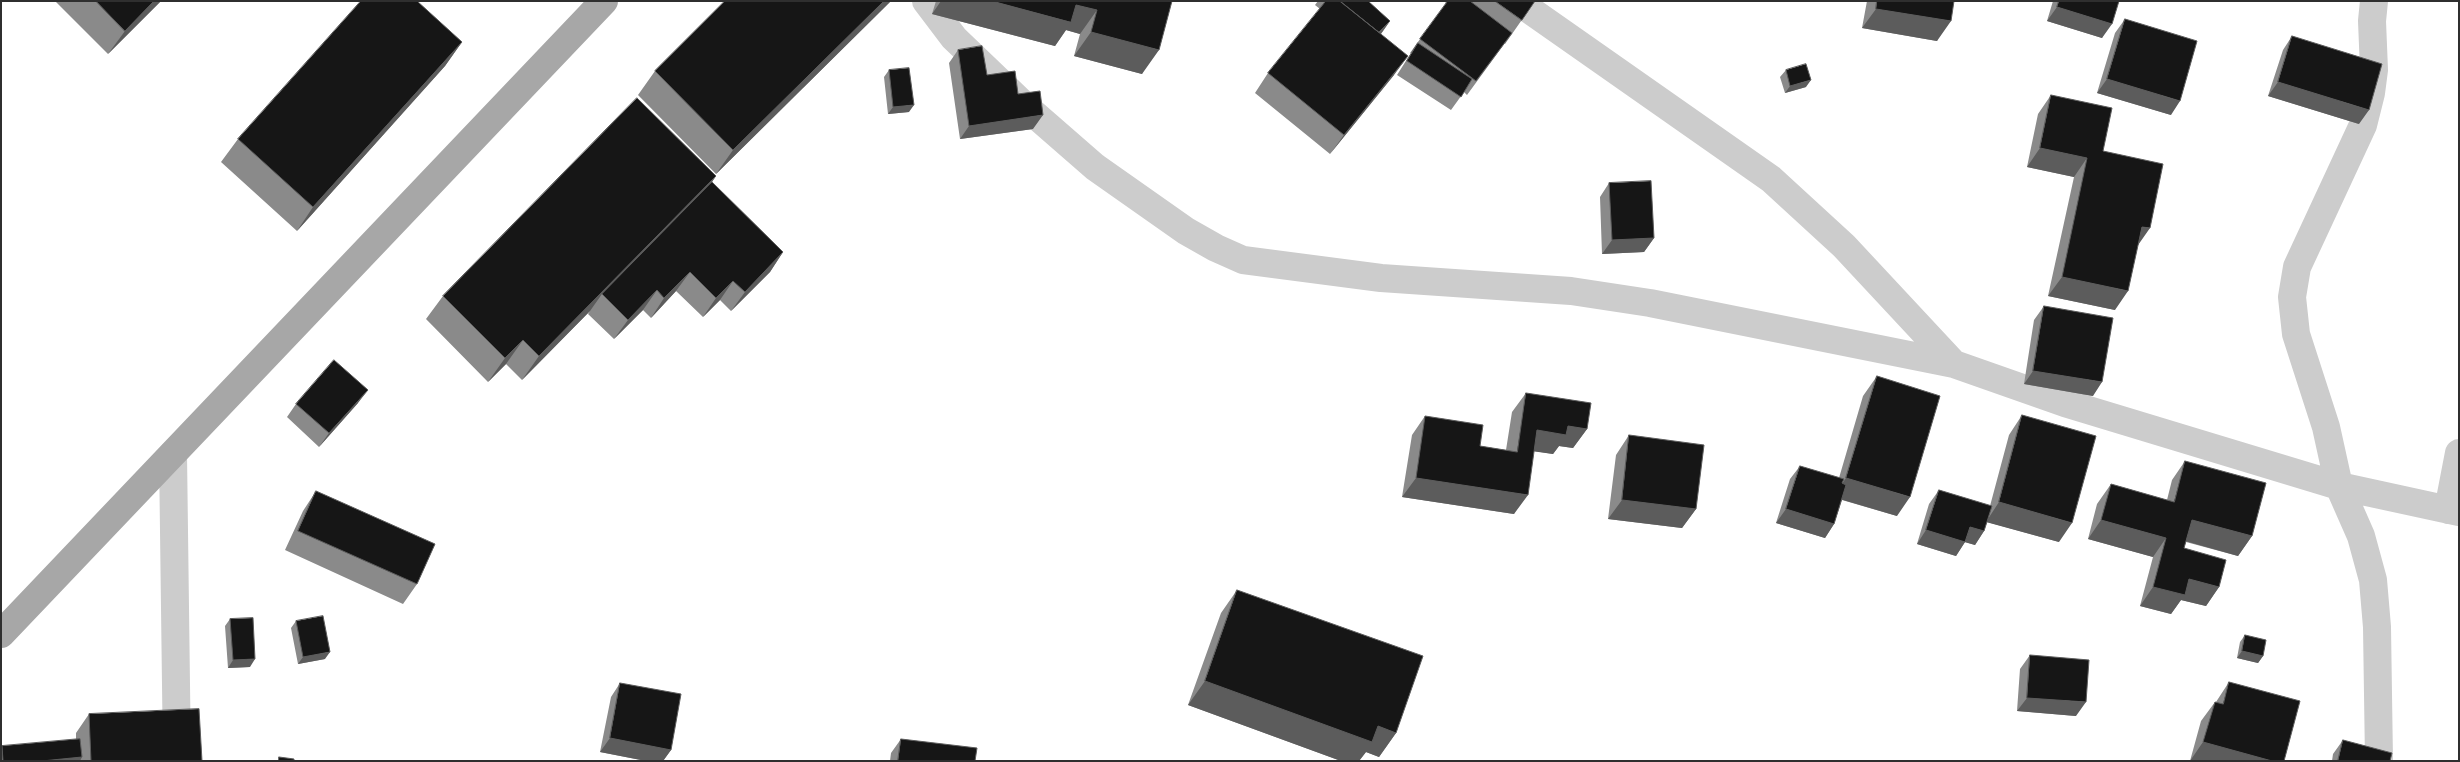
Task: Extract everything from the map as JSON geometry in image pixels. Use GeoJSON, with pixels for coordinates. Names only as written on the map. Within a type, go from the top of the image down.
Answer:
{"type":"FeatureCollection","features":[{"type":"Feature","properties":{"kind":"main road"},"geometry":{"type":"LineString","coordinates":[[1,634],[604,1]]}},
{"type":"Feature","properties":{"kind":"street"},"geometry":{"type":"LineString","coordinates":[[926,1],[954,38],[1025,106],[1095,167],[1186,231],[1242,260],[1382,278],[1571,291],[1650,303],[1954,364],[2065,403],[2339,486],[2454,511],[2459,453]]}},
{"type":"Feature","properties":{"kind":"street"},"geometry":{"type":"LineString","coordinates":[[1517,1],[1771,178],[1844,246],[1954,364]]}},
{"type":"Feature","properties":{"kind":"street"},"geometry":{"type":"LineString","coordinates":[[2374,1],[2372,21],[2374,70],[2371,93],[2363,125],[2297,267],[2292,297],[2296,334],[2326,427],[2339,486],[2361,536],[2373,580],[2377,627],[2378,761]]}},
{"type":"Feature","properties":{"kind":"street"},"geometry":{"type":"LineString","coordinates":[[173,454],[177,761]]}},
{"type":"Feature","properties":{"kind":"building"},"geometry":{"type":"Polygon","coordinates":[[[96,1],[154,1],[125,31],[96,1]]]}},
{"type":"Feature","properties":{"kind":"building"},"geometry":{"type":"Polygon","coordinates":[[[361,1],[417,1],[462,42],[313,207],[238,139],[361,1]]]}},
{"type":"Feature","properties":{"kind":"building"},"geometry":{"type":"Polygon","coordinates":[[[725,1],[884,1],[733,150],[655,71],[725,1]]]}},
{"type":"Feature","properties":{"kind":"building"},"geometry":{"type":"Polygon","coordinates":[[[992,1],[1172,1],[1159,50],[1091,32],[1097,10],[1076,5],[1071,22],[992,1]]]}},
{"type":"Feature","properties":{"kind":"building"},"geometry":{"type":"Polygon","coordinates":[[[1326,1],[1340,1],[1408,56],[1344,135],[1268,73],[1326,1]]]}},
{"type":"Feature","properties":{"kind":"building"},"geometry":{"type":"Polygon","coordinates":[[[1340,1],[1368,1],[1390,21],[1379,32],[1340,1]]]}},
{"type":"Feature","properties":{"kind":"building"},"geometry":{"type":"Polygon","coordinates":[[[1448,1],[1470,1],[1512,33],[1476,81],[1420,39],[1448,1]]]}},
{"type":"Feature","properties":{"kind":"building"},"geometry":{"type":"Polygon","coordinates":[[[1495,1],[1535,1],[1522,20],[1495,1]]]}},
{"type":"Feature","properties":{"kind":"building"},"geometry":{"type":"Polygon","coordinates":[[[1877,1],[1954,1],[1951,21],[1876,9],[1877,1]]]}},
{"type":"Feature","properties":{"kind":"building"},"geometry":{"type":"Polygon","coordinates":[[[2059,1],[2119,1],[2112,24],[2057,7],[2059,1]]]}},
{"type":"Feature","properties":{"kind":"building"},"geometry":{"type":"Polygon","coordinates":[[[2125,19],[2197,41],[2180,101],[2107,79],[2125,19]]]}},
{"type":"Feature","properties":{"kind":"building"},"geometry":{"type":"Polygon","coordinates":[[[2292,36],[2382,64],[2369,110],[2278,82],[2292,36]]]}},
{"type":"Feature","properties":{"kind":"building"},"geometry":{"type":"Polygon","coordinates":[[[1418,43],[1472,79],[1461,97],[1407,61],[1418,43]]]}},
{"type":"Feature","properties":{"kind":"building"},"geometry":{"type":"Polygon","coordinates":[[[982,46],[987,75],[1015,71],[1018,94],[1040,91],[1043,115],[969,126],[958,50],[982,46]]]}},
{"type":"Feature","properties":{"kind":"building"},"geometry":{"type":"Polygon","coordinates":[[[1806,64],[1811,80],[1790,86],[1786,70],[1806,64]]]}},
{"type":"Feature","properties":{"kind":"building"},"geometry":{"type":"Polygon","coordinates":[[[909,68],[914,105],[893,107],[889,70],[909,68]]]}},
{"type":"Feature","properties":{"kind":"building"},"geometry":{"type":"Polygon","coordinates":[[[2051,95],[2112,108],[2103,151],[2163,164],[2150,228],[2142,227],[2128,291],[2062,277],[2087,158],[2040,148],[2051,95]]]}},
{"type":"Feature","properties":{"kind":"building"},"geometry":{"type":"Polygon","coordinates":[[[637,98],[716,176],[539,356],[523,340],[505,358],[443,296],[637,98]]]}},
{"type":"Feature","properties":{"kind":"building"},"geometry":{"type":"Polygon","coordinates":[[[1651,181],[1654,238],[1612,240],[1609,183],[1651,181]]]}},
{"type":"Feature","properties":{"kind":"building"},"geometry":{"type":"Polygon","coordinates":[[[712,182],[783,252],[745,292],[733,281],[716,298],[690,272],[664,298],[657,290],[628,320],[602,294],[712,182]]]}},
{"type":"Feature","properties":{"kind":"building"},"geometry":{"type":"Polygon","coordinates":[[[2044,306],[2113,318],[2102,382],[2033,371],[2044,306]]]}},
{"type":"Feature","properties":{"kind":"building"},"geometry":{"type":"Polygon","coordinates":[[[334,360],[368,390],[329,433],[296,404],[334,360]]]}},
{"type":"Feature","properties":{"kind":"building"},"geometry":{"type":"Polygon","coordinates":[[[1877,376],[1940,396],[1910,497],[1846,478],[1877,376]]]}},
{"type":"Feature","properties":{"kind":"building"},"geometry":{"type":"Polygon","coordinates":[[[1526,393],[1591,403],[1587,429],[1568,426],[1566,435],[1537,430],[1528,495],[1416,478],[1425,416],[1483,425],[1480,446],[1517,452],[1526,393]]]}},
{"type":"Feature","properties":{"kind":"building"},"geometry":{"type":"Polygon","coordinates":[[[2022,415],[2096,436],[2072,523],[1999,502],[2022,415]]]}},
{"type":"Feature","properties":{"kind":"building"},"geometry":{"type":"Polygon","coordinates":[[[1629,435],[1704,445],[1696,509],[1622,500],[1629,435]]]}},
{"type":"Feature","properties":{"kind":"building"},"geometry":{"type":"Polygon","coordinates":[[[2185,461],[2266,483],[2252,536],[2192,520],[2184,548],[2226,560],[2219,587],[2189,579],[2185,595],[2153,587],[2166,538],[2101,520],[2111,484],[2174,502],[2185,461]]]}},
{"type":"Feature","properties":{"kind":"building"},"geometry":{"type":"Polygon","coordinates":[[[1800,466],[1844,479],[1842,483],[1846,485],[1834,524],[1786,509],[1800,466]]]}},
{"type":"Feature","properties":{"kind":"building"},"geometry":{"type":"Polygon","coordinates":[[[1939,490],[1992,506],[1984,531],[1970,527],[1965,542],[1926,530],[1939,490]]]}},
{"type":"Feature","properties":{"kind":"building"},"geometry":{"type":"Polygon","coordinates":[[[316,491],[435,544],[417,584],[298,531],[316,491]]]}},
{"type":"Feature","properties":{"kind":"building"},"geometry":{"type":"Polygon","coordinates":[[[1237,590],[1423,656],[1396,733],[1378,726],[1372,742],[1205,681],[1237,590]]]}},
{"type":"Feature","properties":{"kind":"building"},"geometry":{"type":"Polygon","coordinates":[[[323,616],[330,652],[303,657],[296,621],[323,616]]]}},
{"type":"Feature","properties":{"kind":"building"},"geometry":{"type":"Polygon","coordinates":[[[253,618],[255,659],[233,660],[230,619],[253,618]]]}},
{"type":"Feature","properties":{"kind":"building"},"geometry":{"type":"Polygon","coordinates":[[[2245,635],[2266,640],[2263,656],[2242,651],[2245,635]]]}},
{"type":"Feature","properties":{"kind":"building"},"geometry":{"type":"Polygon","coordinates":[[[2030,655],[2089,660],[2086,702],[2027,698],[2030,655]]]}},
{"type":"Feature","properties":{"kind":"building"},"geometry":{"type":"Polygon","coordinates":[[[2229,682],[2300,701],[2284,761],[2272,761],[2203,742],[2215,702],[2223,704],[2229,682]]]}},
{"type":"Feature","properties":{"kind":"building"},"geometry":{"type":"Polygon","coordinates":[[[620,683],[681,694],[671,750],[610,738],[620,683]]]}},
{"type":"Feature","properties":{"kind":"building"},"geometry":{"type":"Polygon","coordinates":[[[199,709],[202,761],[91,761],[89,714],[199,709]]]}},
{"type":"Feature","properties":{"kind":"building"},"geometry":{"type":"Polygon","coordinates":[[[80,739],[82,757],[42,761],[3,761],[2,746],[80,739]]]}},
{"type":"Feature","properties":{"kind":"building"},"geometry":{"type":"Polygon","coordinates":[[[901,739],[977,748],[975,761],[898,761],[901,739]]]}},
{"type":"Feature","properties":{"kind":"building"},"geometry":{"type":"Polygon","coordinates":[[[2343,740],[2392,753],[2390,761],[2338,761],[2343,740]]]}},
{"type":"Feature","properties":{"kind":"building"},"geometry":{"type":"Polygon","coordinates":[[[279,757],[294,759],[294,761],[279,761],[279,757]]]}}]}
